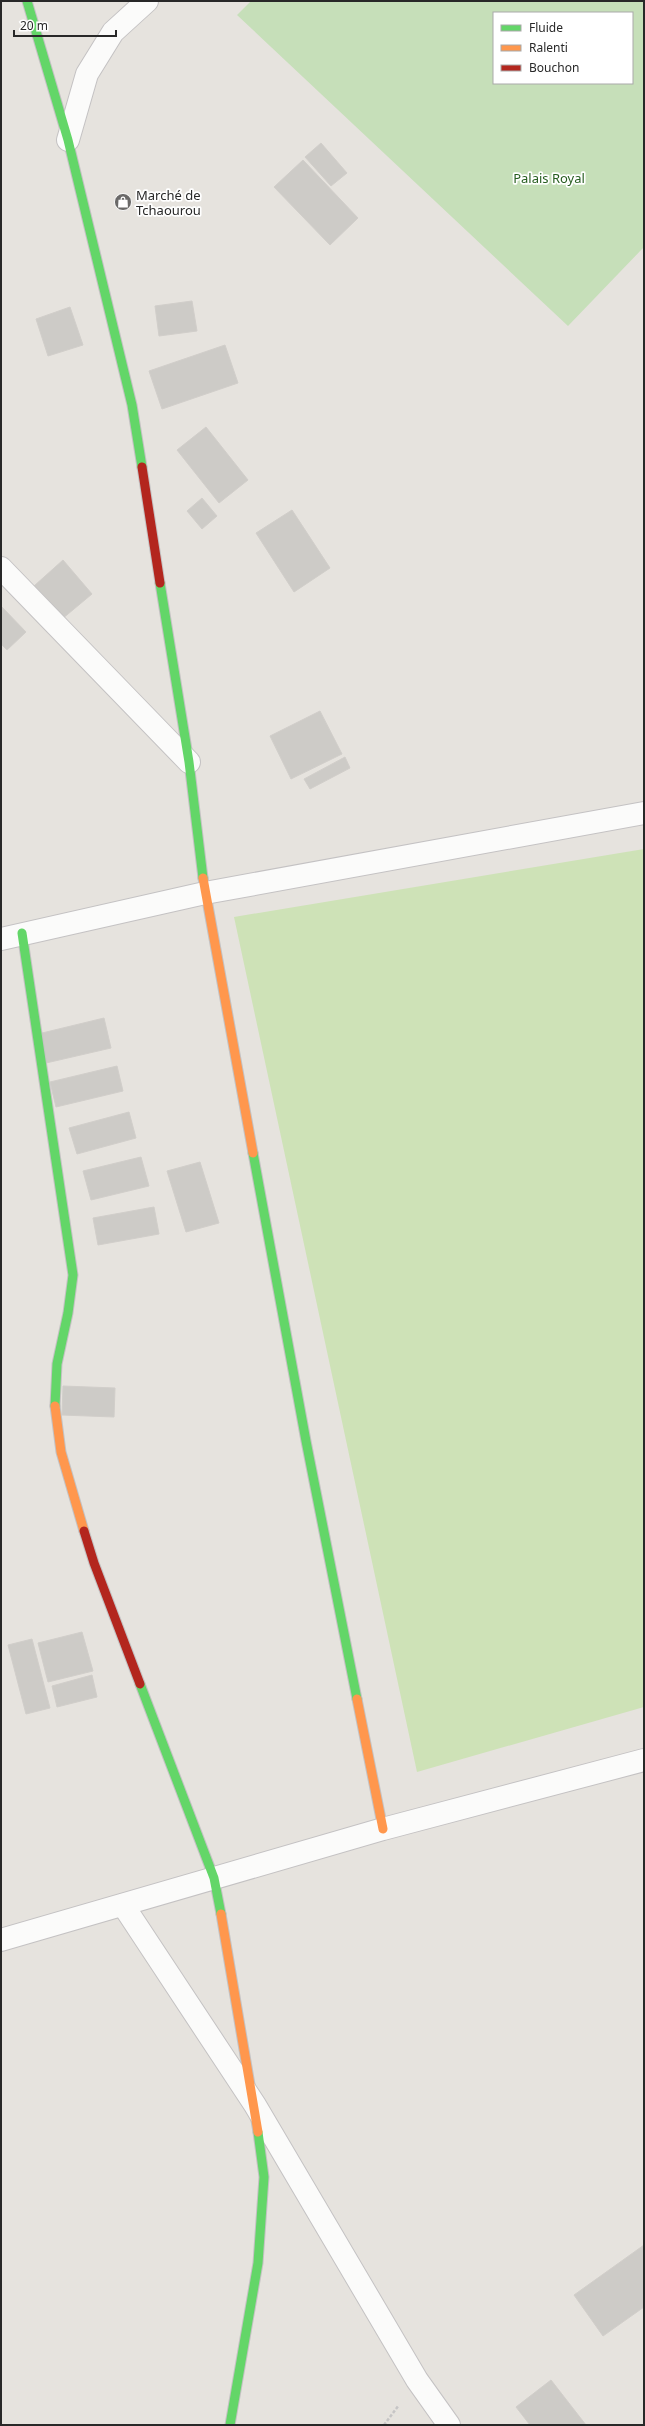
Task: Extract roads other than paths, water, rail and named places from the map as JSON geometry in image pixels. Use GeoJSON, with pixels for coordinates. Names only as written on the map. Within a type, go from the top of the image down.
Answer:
{"type":"FeatureCollection","features":[{"type":"Feature","properties":{"kind":"street"},"geometry":{"type":"LineString","coordinates":[[27,1],[68,140],[132,405],[189,762],[205,893],[306,1441],[383,1829]]}},
{"type":"Feature","properties":{"kind":"street"},"geometry":{"type":"LineString","coordinates":[[68,140],[87,74],[113,32],[147,1]]}},
{"type":"Feature","properties":{"kind":"street"},"geometry":{"type":"LineString","coordinates":[[1,568],[189,762]]}},
{"type":"Feature","properties":{"kind":"street"},"geometry":{"type":"LineString","coordinates":[[1,939],[22,933],[205,893],[644,813]]}},
{"type":"Feature","properties":{"kind":"street"},"geometry":{"type":"LineString","coordinates":[[22,933],[73,1275],[68,1313],[57,1364],[55,1408],[61,1452],[94,1563],[214,1878],[255,2105],[264,2177],[258,2263],[230,2425]]}},
{"type":"Feature","properties":{"kind":"street"},"geometry":{"type":"LineString","coordinates":[[1,1940],[383,1829],[644,1760]]}},
{"type":"Feature","properties":{"kind":"street"},"geometry":{"type":"LineString","coordinates":[[123,1905],[255,2105],[417,2380],[449,2425]]}},
{"type":"Feature","properties":{"kind":"place","name":"Marché de Tchaourou"},"geometry":{"type":"Point","coordinates":[123,202]}},
{"type":"Feature","properties":{"kind":"park label","name":"Palais Royal"},"geometry":{"type":"Point","coordinates":[549,178]}}]}
